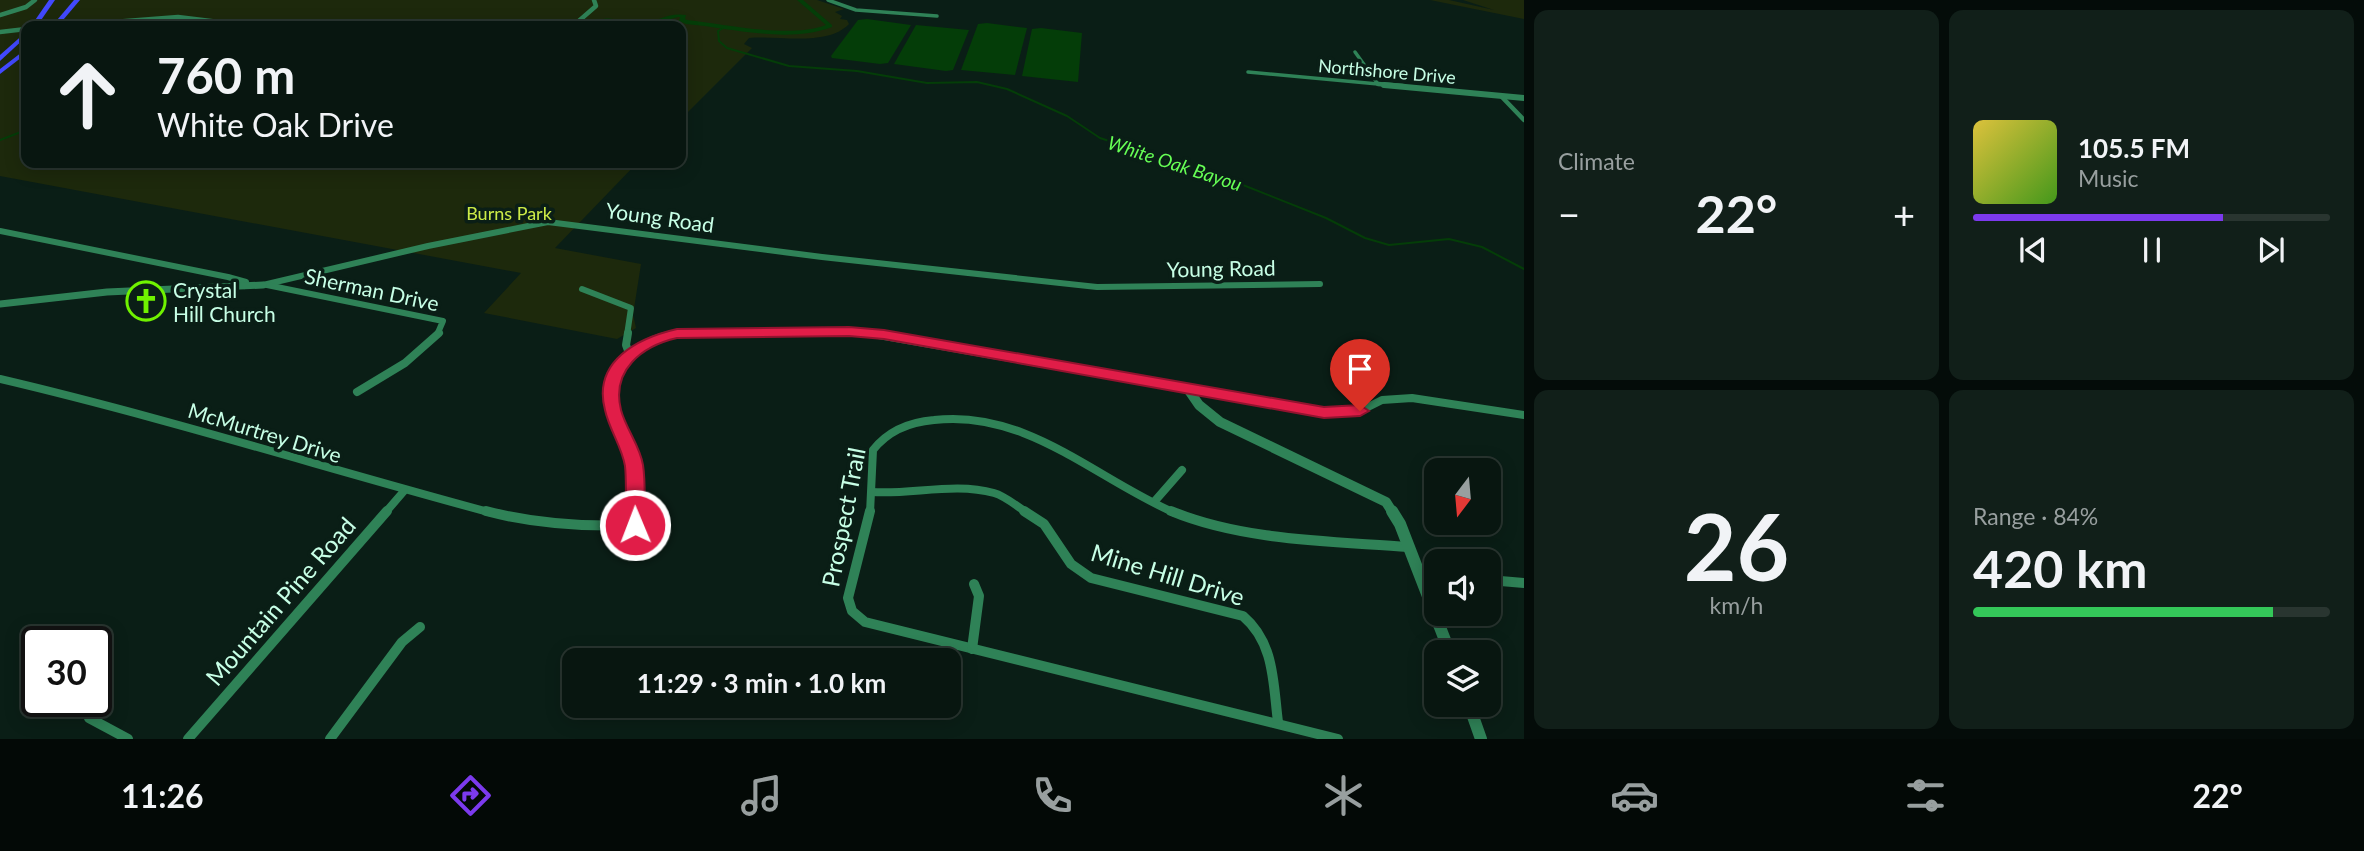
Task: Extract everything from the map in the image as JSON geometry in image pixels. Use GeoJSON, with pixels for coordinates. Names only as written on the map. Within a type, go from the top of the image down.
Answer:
{"type":"FeatureCollection","features":[{"type":"Feature","properties":{"kind":"highway"},"geometry":{"type":"LineString","coordinates":[[37,21],[52,0]]}},
{"type":"Feature","properties":{"kind":"highway"},"geometry":{"type":"LineString","coordinates":[[59,21],[76,0]]}},
{"type":"Feature","properties":{"kind":"highway"},"geometry":{"type":"LineString","coordinates":[[0,59],[21,37]]}},
{"type":"Feature","properties":{"kind":"highway"},"geometry":{"type":"LineString","coordinates":[[0,72],[21,55]]}},
{"type":"Feature","properties":{"kind":"street"},"geometry":{"type":"LineString","coordinates":[[0,15],[26,7],[35,0]]}},
{"type":"Feature","properties":{"kind":"street"},"geometry":{"type":"LineString","coordinates":[[579,21],[596,6],[594,0]]}},
{"type":"Feature","properties":{"kind":"street"},"geometry":{"type":"LineString","coordinates":[[828,0],[856,10],[937,16]]}},
{"type":"Feature","properties":{"kind":"street"},"geometry":{"type":"LineString","coordinates":[[130,21],[187,17],[216,21]]}},
{"type":"Feature","properties":{"kind":"street"},"geometry":{"type":"LineString","coordinates":[[0,32],[21,31]]}},
{"type":"Feature","properties":{"kind":"street"},"geometry":{"type":"LineString","coordinates":[[1355,52],[1378,84]]}},
{"type":"Feature","properties":{"kind":"street","name":"Northshore Drive"},"geometry":{"type":"LineString","coordinates":[[1248,72],[1524,98]]}},
{"type":"Feature","properties":{"kind":"street"},"geometry":{"type":"LineString","coordinates":[[1501,96],[1524,120]]}},
{"type":"Feature","properties":{"kind":"street","name":"Young Road"},"geometry":{"type":"LineString","coordinates":[[0,304],[107,292],[263,285],[428,246],[548,222],[822,257],[1097,287],[1320,284]]}},
{"type":"Feature","properties":{"kind":"street"},"geometry":{"type":"LineString","coordinates":[[0,231],[228,277],[246,282],[244,286]]}},
{"type":"Feature","properties":{"kind":"street","name":"Sherman Drive"},"geometry":{"type":"LineString","coordinates":[[263,285],[443,321],[440,332],[421,349],[356,392]]}},
{"type":"Feature","properties":{"kind":"street"},"geometry":{"type":"LineString","coordinates":[[582,289],[631,308],[626,345],[629,353],[649,342],[677,334],[849,331],[900,337],[1324,413],[1343,414],[1360,411],[1381,401],[1412,398],[1524,415]]}},
{"type":"Feature","properties":{"kind":"street","name":"McMurtrey Drive"},"geometry":{"type":"LineString","coordinates":[[0,379],[127,409],[404,491],[520,520],[588,527],[635,525],[632,454],[612,408],[611,393],[614,376],[629,353]]}},
{"type":"Feature","properties":{"kind":"street"},"geometry":{"type":"LineString","coordinates":[[1188,389],[1199,405],[1220,422],[1383,500],[1393,511],[1445,640]]}},
{"type":"Feature","properties":{"kind":"street","name":"Prospect Trail"},"geometry":{"type":"LineString","coordinates":[[1338,739],[1278,722],[1041,668],[870,624],[853,614],[848,597],[869,520],[873,450],[880,440],[907,426],[956,418],[996,423],[1031,434],[1184,516],[1282,538],[1408,547]]}},
{"type":"Feature","properties":{"kind":"street"},"geometry":{"type":"LineString","coordinates":[[1154,502],[1182,470]]}},
{"type":"Feature","properties":{"kind":"street","name":"Mine Hill Drive"},"geometry":{"type":"LineString","coordinates":[[872,492],[895,494],[970,489],[996,493],[1044,524],[1071,564],[1091,578],[1243,616],[1253,622],[1264,637],[1278,722]]}},
{"type":"Feature","properties":{"kind":"street","name":"Mountain Pine Road"},"geometry":{"type":"LineString","coordinates":[[188,739],[404,491]]}},
{"type":"Feature","properties":{"kind":"street"},"geometry":{"type":"LineString","coordinates":[[1419,571],[1424,572]]}},
{"type":"Feature","properties":{"kind":"street"},"geometry":{"type":"LineString","coordinates":[[1501,581],[1524,583]]}},
{"type":"Feature","properties":{"kind":"street"},"geometry":{"type":"LineString","coordinates":[[972,649],[979,596],[974,584]]}},
{"type":"Feature","properties":{"kind":"street"},"geometry":{"type":"LineString","coordinates":[[330,739],[402,642],[420,627]]}},
{"type":"Feature","properties":{"kind":"street"},"geometry":{"type":"LineString","coordinates":[[1473,717],[1481,739]]}},
{"type":"Feature","properties":{"kind":"street"},"geometry":{"type":"LineString","coordinates":[[89,718],[128,739]]}},
{"type":"Feature","properties":{"kind":"green space","name":"Burns Park"},"geometry":{"type":"Polygon","coordinates":[[[0,0],[817,0],[844,9],[835,12],[849,24],[840,31],[816,38],[749,38],[744,44],[752,48],[686,114],[686,21],[21,21],[21,168],[632,168],[555,248],[641,264],[633,315],[636,328],[617,339],[484,313],[521,273],[0,176],[0,0]]]}},
{"type":"Feature","properties":{"kind":"green space"},"geometry":{"type":"Polygon","coordinates":[[[1430,0],[1449,0],[1494,10],[1463,0],[1524,0],[1524,19],[1430,0]]]}},
{"type":"Feature","properties":{"kind":"shaded area"},"geometry":{"type":"Polygon","coordinates":[[[858,20],[911,25],[888,63],[832,58],[858,20]]]}},
{"type":"Feature","properties":{"kind":"shaded area"},"geometry":{"type":"Polygon","coordinates":[[[978,24],[1027,28],[1015,75],[961,70],[978,24]]]}},
{"type":"Feature","properties":{"kind":"shaded area"},"geometry":{"type":"Polygon","coordinates":[[[916,25],[969,30],[953,70],[894,64],[916,25]]]}},
{"type":"Feature","properties":{"kind":"shaded area"},"geometry":{"type":"Polygon","coordinates":[[[1032,29],[1082,33],[1078,82],[1022,76],[1032,29]]]}},
{"type":"Feature","properties":{"kind":"waterway","name":"White Oak Bayou"},"geometry":{"type":"LineString","coordinates":[[686,22],[782,32],[802,32],[830,26],[800,0]]}},
{"type":"Feature","properties":{"kind":"waterway","name":"White Oak Bayou"},"geometry":{"type":"LineString","coordinates":[[654,21],[678,15],[684,16],[681,20],[684,21]]}},
{"type":"Feature","properties":{"kind":"waterway","name":"White Oak Bayou"},"geometry":{"type":"LineString","coordinates":[[604,21],[617,21]]}},
{"type":"Feature","properties":{"kind":"waterway","name":"White Oak Bayou"},"geometry":{"type":"LineString","coordinates":[[725,27],[718,31],[719,41],[727,48],[789,66],[857,71],[927,83],[977,82],[1007,89],[1067,116],[1100,138],[1238,183],[1326,218],[1365,238],[1389,245],[1449,239],[1482,247],[1524,269]]}},
{"type":"Feature","properties":{"kind":"waterway"},"geometry":{"type":"LineString","coordinates":[[0,140],[21,132]]}},
{"type":"Feature","properties":{"kind":"place","name":"Crystal Hill Church"},"geometry":{"type":"Point","coordinates":[146,301]}},
{"type":"Feature","properties":{"kind":"route"},"geometry":{"type":"LineString","coordinates":[[635,525],[634,464],[612,408],[612,385],[618,368],[629,353],[642,344],[668,335],[703,332],[849,331],[884,334],[1324,413],[1360,411]]}}]}
